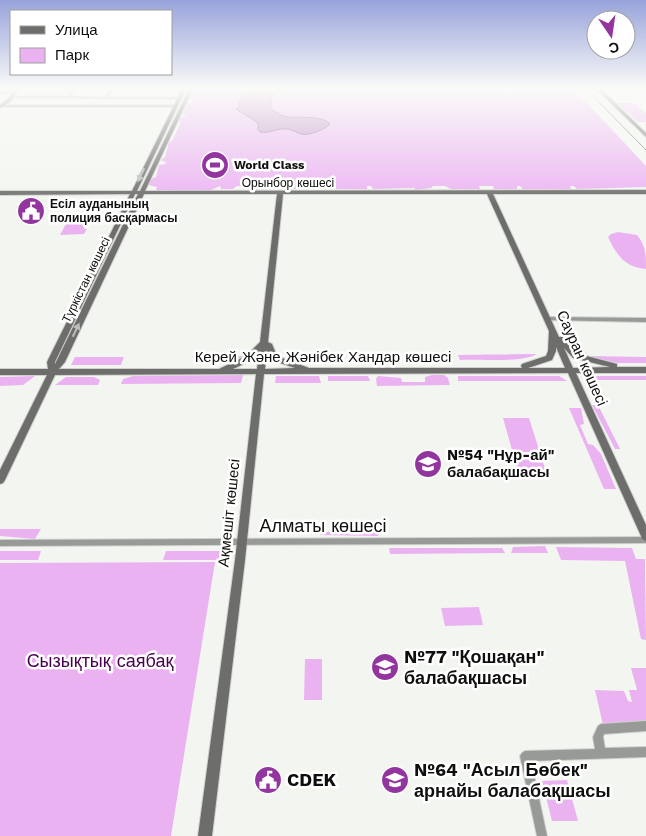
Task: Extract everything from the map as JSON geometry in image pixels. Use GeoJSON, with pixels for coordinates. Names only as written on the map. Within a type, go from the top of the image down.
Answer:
{"type":"FeatureCollection","features":[{"type":"Feature","properties":{"kind":"main road","name":"Түркістан көшесі"},"geometry":{"type":"LineString","coordinates":[[52,372],[51,362],[165,128]]}},
{"type":"Feature","properties":{"kind":"main road","name":"Түркістан көшесі"},"geometry":{"type":"LineString","coordinates":[[0,480],[52,372],[61,362],[173,128]]}},
{"type":"Feature","properties":{"kind":"main road"},"geometry":{"type":"LineString","coordinates":[[160,138],[168,138]]}},
{"type":"Feature","properties":{"kind":"main road"},"geometry":{"type":"LineString","coordinates":[[155,148],[160,145],[164,147]]}},
{"type":"Feature","properties":{"kind":"main road","name":"Ақмешіт көшесі"},"geometry":{"type":"LineString","coordinates":[[205,836],[242,542],[280,192]]}},
{"type":"Feature","properties":{"kind":"main road"},"geometry":{"type":"LineString","coordinates":[[447,192],[478,196],[497,209],[499,197],[513,192]]}},
{"type":"Feature","properties":{"kind":"main road","name":"Сауран көшесі"},"geometry":{"type":"LineString","coordinates":[[489,192],[646,538]]}},
{"type":"Feature","properties":{"kind":"main road","name":"Орынбор көшесі"},"geometry":{"type":"LineString","coordinates":[[0,193],[646,192]]}},
{"type":"Feature","properties":{"kind":"main road"},"geometry":{"type":"LineString","coordinates":[[245,193],[271,196],[279,207],[287,197],[303,193]]}},
{"type":"Feature","properties":{"kind":"main road"},"geometry":{"type":"LineString","coordinates":[[552,330],[576,356],[628,370]]}},
{"type":"Feature","properties":{"kind":"main road"},"geometry":{"type":"LineString","coordinates":[[511,370],[543,362],[549,358],[552,350],[552,330]]}},
{"type":"Feature","properties":{"kind":"main road"},"geometry":{"type":"LineString","coordinates":[[219,371],[248,358],[264,343],[269,346],[274,358],[309,371]]}},
{"type":"Feature","properties":{"kind":"main road","name":"Керей Және Жәнібек Хандар көшесі"},"geometry":{"type":"LineString","coordinates":[[0,372],[646,370]]}},
{"type":"Feature","properties":{"kind":"street"},"geometry":{"type":"LineString","coordinates":[[548,319],[646,320]]}},
{"type":"Feature","properties":{"kind":"street","name":"Алматы көшесі"},"geometry":{"type":"LineString","coordinates":[[0,543],[646,538]]}},
{"type":"Feature","properties":{"kind":"street"},"geometry":{"type":"LineString","coordinates":[[601,753],[598,737],[601,729],[646,726]]}},
{"type":"Feature","properties":{"kind":"street"},"geometry":{"type":"LineString","coordinates":[[542,836],[525,756],[646,752]]}},
{"type":"Feature","properties":{"kind":"green space"},"geometry":{"type":"Polygon","coordinates":[[[178,128],[610,128],[646,166],[646,187],[577,189],[574,186],[570,186],[571,189],[523,189],[517,186],[517,189],[494,189],[493,186],[479,186],[480,189],[451,189],[445,186],[433,186],[416,190],[414,188],[373,189],[371,186],[367,186],[367,189],[284,189],[283,186],[278,186],[277,189],[256,190],[247,186],[221,189],[220,186],[211,190],[156,190],[157,187],[148,185],[151,179],[156,177],[159,165],[165,164],[166,162],[162,161],[162,159],[165,157],[169,142],[172,141],[178,128]]]}},
{"type":"Feature","properties":{"kind":"green space"},"geometry":{"type":"Polygon","coordinates":[[[66,224],[86,224],[84,229],[87,229],[84,234],[60,235],[66,224]]]}},
{"type":"Feature","properties":{"kind":"green space"},"geometry":{"type":"Polygon","coordinates":[[[618,232],[637,235],[645,251],[646,269],[627,263],[618,255],[608,237],[618,232]]]}},
{"type":"Feature","properties":{"kind":"green space"},"geometry":{"type":"Polygon","coordinates":[[[562,328],[572,329],[586,353],[578,355],[573,351],[562,328]]]}},
{"type":"Feature","properties":{"kind":"green space"},"geometry":{"type":"Polygon","coordinates":[[[537,354],[522,359],[500,360],[460,360],[458,355],[537,354]]]}},
{"type":"Feature","properties":{"kind":"green space"},"geometry":{"type":"Polygon","coordinates":[[[245,356],[230,363],[200,363],[200,357],[245,356]]]}},
{"type":"Feature","properties":{"kind":"green space"},"geometry":{"type":"Polygon","coordinates":[[[588,356],[646,357],[646,363],[618,363],[591,359],[588,356]]]}},
{"type":"Feature","properties":{"kind":"green space"},"geometry":{"type":"Polygon","coordinates":[[[75,357],[124,357],[121,365],[71,365],[75,357]]]}},
{"type":"Feature","properties":{"kind":"green space"},"geometry":{"type":"Polygon","coordinates":[[[243,375],[241,383],[121,384],[123,379],[133,376],[243,375]]]}},
{"type":"Feature","properties":{"kind":"green space"},"geometry":{"type":"Polygon","coordinates":[[[444,375],[448,378],[450,385],[377,386],[376,379],[378,376],[401,378],[402,382],[425,382],[425,377],[444,375]]]}},
{"type":"Feature","properties":{"kind":"green space"},"geometry":{"type":"Polygon","coordinates":[[[35,376],[23,385],[0,386],[0,377],[35,376]]]}},
{"type":"Feature","properties":{"kind":"green space"},"geometry":{"type":"Polygon","coordinates":[[[276,376],[319,376],[321,383],[275,383],[276,376]]]}},
{"type":"Feature","properties":{"kind":"green space"},"geometry":{"type":"Polygon","coordinates":[[[328,376],[368,376],[370,381],[328,381],[328,376]]]}},
{"type":"Feature","properties":{"kind":"green space"},"geometry":{"type":"Polygon","coordinates":[[[458,376],[559,376],[567,381],[458,381],[458,376]]]}},
{"type":"Feature","properties":{"kind":"green space"},"geometry":{"type":"Polygon","coordinates":[[[593,376],[646,376],[646,380],[593,380],[593,376]]]}},
{"type":"Feature","properties":{"kind":"green space"},"geometry":{"type":"Polygon","coordinates":[[[66,377],[94,377],[100,380],[98,385],[55,385],[66,377]]]}},
{"type":"Feature","properties":{"kind":"green space"},"geometry":{"type":"Polygon","coordinates":[[[592,405],[598,405],[620,449],[615,449],[592,405]]]}},
{"type":"Feature","properties":{"kind":"green space"},"geometry":{"type":"Polygon","coordinates":[[[569,408],[581,408],[584,424],[580,425],[588,444],[593,445],[601,454],[616,489],[604,489],[569,408]]]}},
{"type":"Feature","properties":{"kind":"green space"},"geometry":{"type":"Polygon","coordinates":[[[503,418],[529,418],[548,478],[520,478],[503,418]]]}},
{"type":"Feature","properties":{"kind":"green space"},"geometry":{"type":"Polygon","coordinates":[[[0,529],[41,529],[35,539],[0,536],[0,529]]]}},
{"type":"Feature","properties":{"kind":"green space"},"geometry":{"type":"Polygon","coordinates":[[[381,531],[378,536],[321,535],[318,532],[381,531]]]}},
{"type":"Feature","properties":{"kind":"green space"},"geometry":{"type":"Polygon","coordinates":[[[545,546],[548,553],[511,553],[513,547],[545,546]]]}},
{"type":"Feature","properties":{"kind":"green space"},"geometry":{"type":"Polygon","coordinates":[[[556,547],[632,548],[636,559],[645,559],[646,640],[641,639],[625,561],[561,560],[556,547]]]}},
{"type":"Feature","properties":{"kind":"green space"},"geometry":{"type":"Polygon","coordinates":[[[389,548],[502,548],[505,553],[390,554],[389,548]]]}},
{"type":"Feature","properties":{"kind":"green space"},"geometry":{"type":"Polygon","coordinates":[[[0,551],[41,551],[38,560],[0,560],[0,551]]]}},
{"type":"Feature","properties":{"kind":"green space"},"geometry":{"type":"Polygon","coordinates":[[[166,551],[222,551],[221,560],[163,560],[166,551]]]}},
{"type":"Feature","properties":{"kind":"green space","name":"Сызықтық саябақ"},"geometry":{"type":"Polygon","coordinates":[[[215,562],[171,836],[0,836],[0,563],[215,562]]]}},
{"type":"Feature","properties":{"kind":"green space"},"geometry":{"type":"Polygon","coordinates":[[[479,607],[483,625],[445,626],[441,608],[479,607]]]}},
{"type":"Feature","properties":{"kind":"green space"},"geometry":{"type":"Polygon","coordinates":[[[305,659],[322,659],[322,700],[304,700],[305,659]]]}},
{"type":"Feature","properties":{"kind":"green space"},"geometry":{"type":"Polygon","coordinates":[[[631,668],[646,668],[646,721],[603,725],[595,690],[624,691],[628,701],[632,702],[629,690],[637,690],[631,668]]]}},
{"type":"Feature","properties":{"kind":"green space"},"geometry":{"type":"Polygon","coordinates":[[[567,780],[578,821],[552,821],[542,781],[567,780]]]}},
{"type":"Feature","properties":{"kind":"shaded area"},"geometry":{"type":"Polygon","coordinates":[[[257,128],[323,128],[308,134],[301,134],[286,129],[260,132],[257,128]]]}},
{"type":"Feature","properties":{"kind":"tram line"},"geometry":{"type":"LineString","coordinates":[[624,128],[646,150]]}},
{"type":"Feature","properties":{"kind":"place","name":"World Class"},"geometry":{"type":"Point","coordinates":[215,165]}},
{"type":"Feature","properties":{"kind":"place","name":"Есіл ауданының полиция басқармасы"},"geometry":{"type":"Point","coordinates":[31,211]}},
{"type":"Feature","properties":{"kind":"place","name":"№54 \"Нұр-ай\" балабақшасы"},"geometry":{"type":"Point","coordinates":[428,464]}},
{"type":"Feature","properties":{"kind":"place","name":"№77 \"Қошақан\" балабақшасы"},"geometry":{"type":"Point","coordinates":[385,667]}},
{"type":"Feature","properties":{"kind":"place","name":"CDEK"},"geometry":{"type":"Point","coordinates":[268,780]}},
{"type":"Feature","properties":{"kind":"place","name":"№64 \"Асыл Бөбек\" арнайы балабақшасы"},"geometry":{"type":"Point","coordinates":[395,780]}}]}
